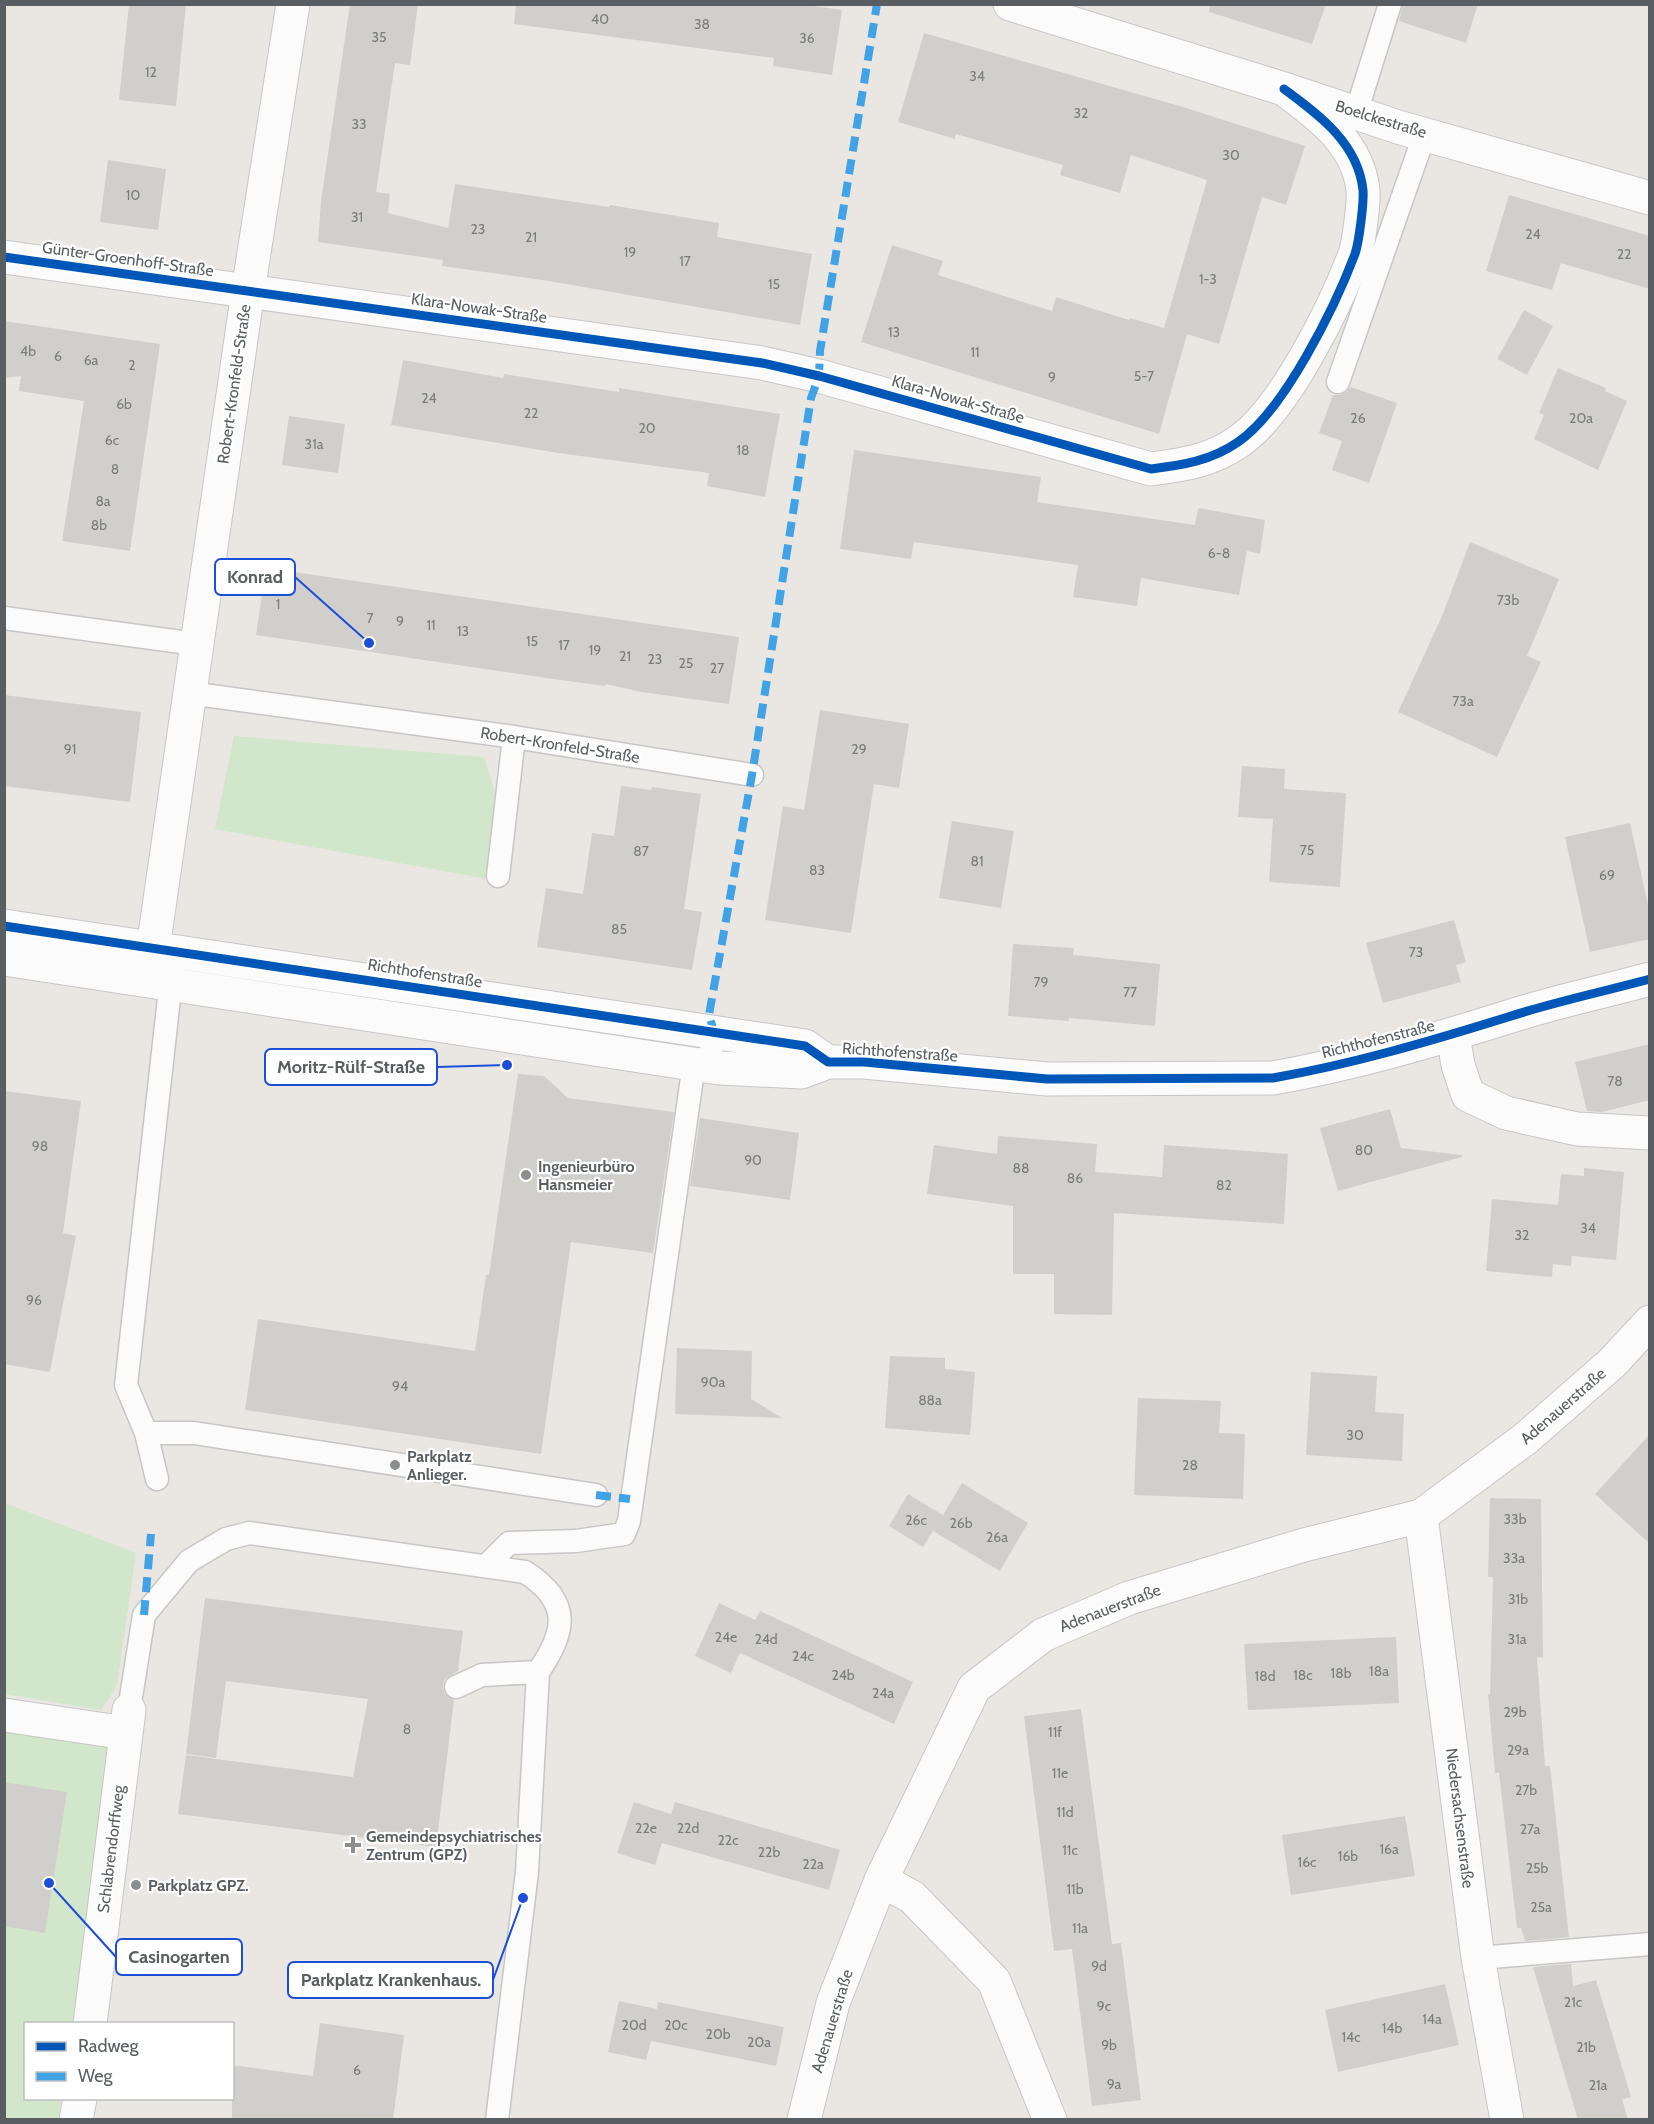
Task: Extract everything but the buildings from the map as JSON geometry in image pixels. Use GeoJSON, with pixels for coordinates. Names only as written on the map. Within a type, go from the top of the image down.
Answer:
{"type":"FeatureCollection","features":[{"type":"Feature","properties":{"kind":"street","name":"Robert-Kronfeld-Straße"},"geometry":{"type":"LineString","coordinates":[[161,967],[189,693],[293,4]]}},
{"type":"Feature","properties":{"kind":"street","name":"Boelckestraße"},"geometry":{"type":"LineString","coordinates":[[1010,4],[1398,127],[1650,198]]}},
{"type":"Feature","properties":{"kind":"street","name":"Klara-Nowak-Straße"},"geometry":{"type":"LineString","coordinates":[[248,291],[762,363],[819,376],[1151,469],[1198,462],[1238,442],[1273,407],[1306,357],[1356,252],[1363,191],[1350,149],[1322,118],[1284,89]]}},
{"type":"Feature","properties":{"kind":"street","name":"Günter-Groenhoff-Straße"},"geometry":{"type":"LineString","coordinates":[[4,257],[248,291]]}},
{"type":"Feature","properties":{"kind":"street","name":"Richthofenstraße"},"geometry":{"type":"LineString","coordinates":[[5,942],[215,975],[694,1064],[801,1071],[828,1062],[864,1062],[1047,1079],[1253,1079],[1310,1071],[1453,1036],[1509,1016],[1650,979]]}},
{"type":"Feature","properties":{"kind":"street","name":"Richthofenstraße"},"geometry":{"type":"LineString","coordinates":[[215,975],[429,988],[715,1035],[805,1046],[828,1062]]}},
{"type":"Feature","properties":{"kind":"street"},"geometry":{"type":"LineString","coordinates":[[1453,1036],[1458,1065],[1468,1095],[1506,1113],[1576,1129],[1650,1133]]}},
{"type":"Feature","properties":{"kind":"street","name":"Adenauerstraße"},"geometry":{"type":"LineString","coordinates":[[804,2120],[834,2003],[881,1880],[974,1688],[1043,1635],[1140,1595],[1304,1545],[1421,1516],[1525,1439],[1612,1363],[1650,1322]]}},
{"type":"Feature","properties":{"kind":"street","name":"Niedersachsenstraße"},"geometry":{"type":"LineString","coordinates":[[1421,1516],[1478,1958],[1507,2120]]}},
{"type":"Feature","properties":{"kind":"street"},"geometry":{"type":"LineString","coordinates":[[4,1715],[127,1721]]}},
{"type":"Feature","properties":{"kind":"street","name":"Schlabrendorffweg"},"geometry":{"type":"LineString","coordinates":[[90,2022],[127,1721]]}},
{"type":"Feature","properties":{"kind":"street"},"geometry":{"type":"LineString","coordinates":[[881,1880],[912,1897],[994,1981],[1050,2120]]}},
{"type":"Feature","properties":{"kind":"street"},"geometry":{"type":"LineString","coordinates":[[76,2120],[80,2100]]}},
{"type":"Feature","properties":{"kind":"lane"},"geometry":{"type":"LineString","coordinates":[[1356,113],[1390,4]]}},
{"type":"Feature","properties":{"kind":"lane"},"geometry":{"type":"LineString","coordinates":[[1338,382],[1425,133]]}},
{"type":"Feature","properties":{"kind":"lane"},"geometry":{"type":"LineString","coordinates":[[4,618],[196,644]]}},
{"type":"Feature","properties":{"kind":"lane","name":"Robert-Kronfeld-Straße"},"geometry":{"type":"LineString","coordinates":[[189,693],[514,737],[752,775]]}},
{"type":"Feature","properties":{"kind":"lane"},"geometry":{"type":"LineString","coordinates":[[498,876],[514,737]]}},
{"type":"Feature","properties":{"kind":"lane"},"geometry":{"type":"LineString","coordinates":[[157,1479],[147,1433],[126,1385],[161,967]]}},
{"type":"Feature","properties":{"kind":"lane"},"geometry":{"type":"LineString","coordinates":[[486,1566],[509,1543],[576,1541],[624,1534],[629,1521],[694,1064],[710,1055],[715,1035]]}},
{"type":"Feature","properties":{"kind":"lane"},"geometry":{"type":"LineString","coordinates":[[147,1433],[194,1433],[596,1496]]}},
{"type":"Feature","properties":{"kind":"lane"},"geometry":{"type":"LineString","coordinates":[[127,1721],[144,1615],[189,1561],[226,1539],[249,1533],[525,1572],[539,1581],[554,1598],[560,1617],[559,1634],[555,1647],[538,1672],[527,1872],[497,2120]]}},
{"type":"Feature","properties":{"kind":"lane"},"geometry":{"type":"LineString","coordinates":[[456,1687],[482,1675],[538,1672]]}},
{"type":"Feature","properties":{"kind":"lane"},"geometry":{"type":"LineString","coordinates":[[1478,1958],[1650,1944]]}},
{"type":"Feature","properties":{"kind":"green space"},"geometry":{"type":"Polygon","coordinates":[[[234,736],[484,757],[499,804],[487,879],[215,829],[234,736]]]}},
{"type":"Feature","properties":{"kind":"green space"},"geometry":{"type":"Polygon","coordinates":[[[5,1503],[136,1553],[117,1686],[101,1710],[5,1694],[5,1503]]]}},
{"type":"Feature","properties":{"kind":"green space"},"geometry":{"type":"Polygon","coordinates":[[[5,1729],[114,1743],[73,2022],[24,2022],[24,2100],[61,2100],[58,2119],[5,2120],[5,1729]]]}},
{"type":"Feature","properties":{"kind":"marked path"},"geometry":{"type":"LineString","coordinates":[[715,1035],[709,1015],[752,775],[811,398],[819,376],[820,351],[877,4]]}},
{"type":"Feature","properties":{"kind":"marked path"},"geometry":{"type":"LineString","coordinates":[[596,1495],[630,1499]]}},
{"type":"Feature","properties":{"kind":"marked path"},"geometry":{"type":"LineString","coordinates":[[144,1615],[151,1534]]}},
{"type":"Feature","properties":{"kind":"cycle path"},"geometry":{"type":"LineString","coordinates":[[4,257],[762,363],[819,376],[1151,469],[1185,464],[1217,454],[1238,442],[1255,427],[1273,407],[1306,356],[1335,301],[1355,254],[1362,213],[1363,190],[1360,173],[1345,144],[1335,132],[1284,89]]}},
{"type":"Feature","properties":{"kind":"cycle path"},"geometry":{"type":"LineString","coordinates":[[4,926],[805,1046],[828,1062],[864,1062],[1047,1079],[1273,1078],[1392,1051],[1650,979]]}},
{"type":"Feature","properties":{"kind":"place","name":"Konrad"},"geometry":{"type":"Point","coordinates":[369,643]}},
{"type":"Feature","properties":{"kind":"place","name":"Moritz-Rülf-Straße"},"geometry":{"type":"Point","coordinates":[507,1065]}},
{"type":"Feature","properties":{"kind":"place","name":"Ingenieurbüro Hansmeier"},"geometry":{"type":"Point","coordinates":[526,1175]}},
{"type":"Feature","properties":{"kind":"place","name":"Parkplatz Anlieger."},"geometry":{"type":"Point","coordinates":[395,1465]}},
{"type":"Feature","properties":{"kind":"place","name":"Gemeindepsychiatrisches Zentrum (GPZ)"},"geometry":{"type":"Point","coordinates":[353,1845]}},
{"type":"Feature","properties":{"kind":"place","name":"Casinogarten"},"geometry":{"type":"Point","coordinates":[49,1883]}},
{"type":"Feature","properties":{"kind":"place","name":"Parkplatz GPZ."},"geometry":{"type":"Point","coordinates":[136,1885]}},
{"type":"Feature","properties":{"kind":"place","name":"Parkplatz Krankenhaus."},"geometry":{"type":"Point","coordinates":[523,1898]}}]}
